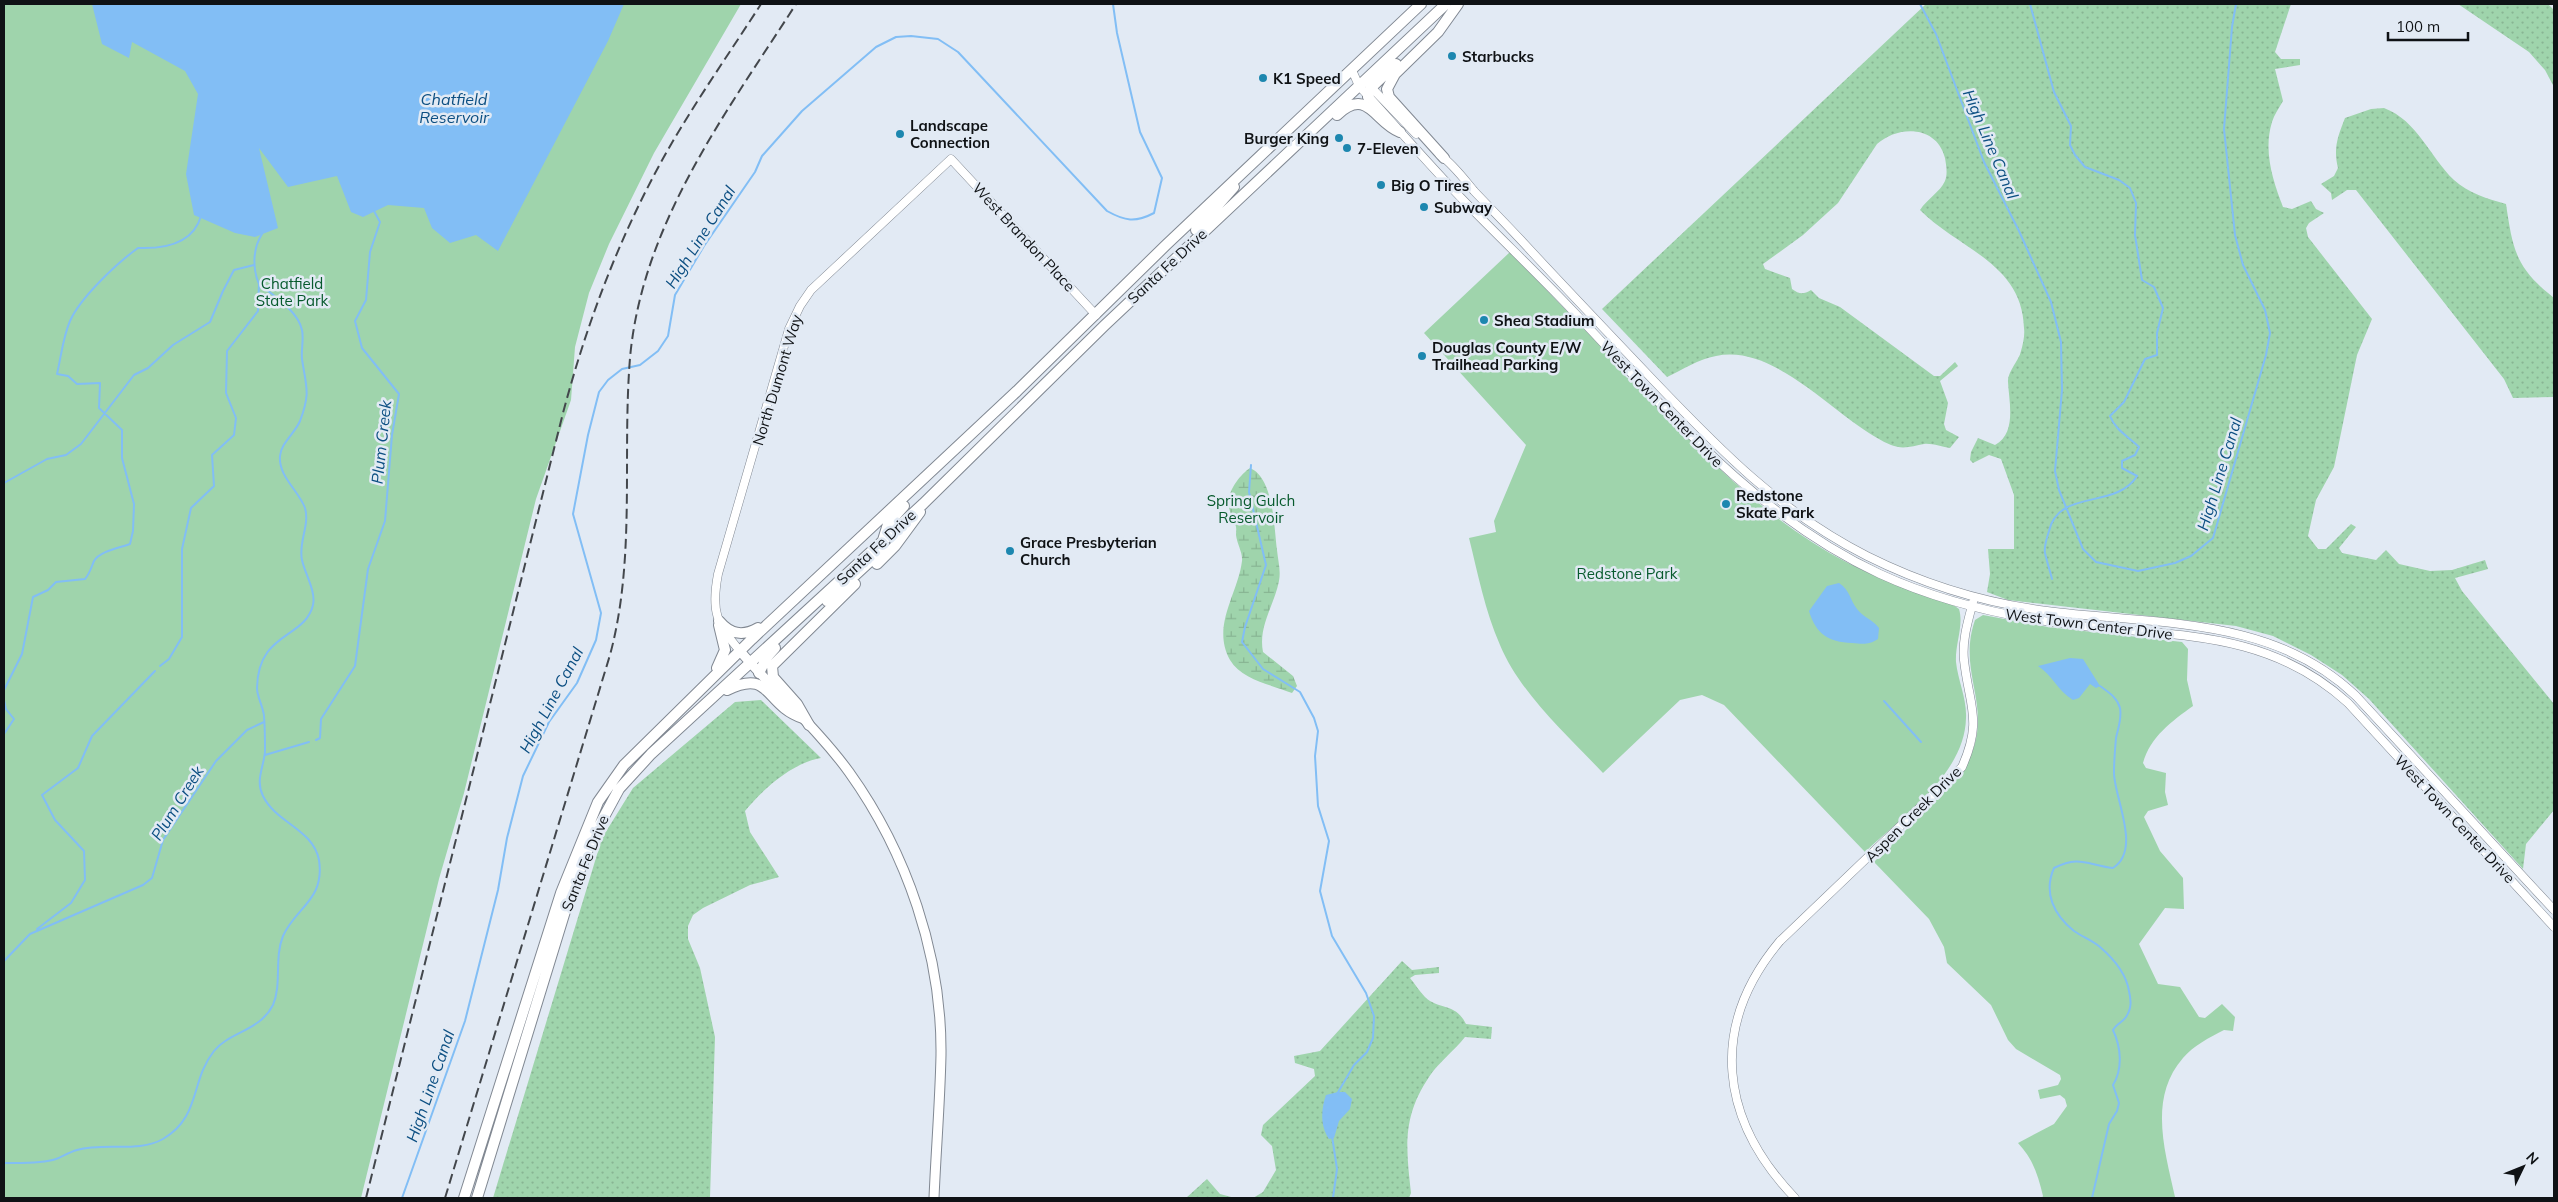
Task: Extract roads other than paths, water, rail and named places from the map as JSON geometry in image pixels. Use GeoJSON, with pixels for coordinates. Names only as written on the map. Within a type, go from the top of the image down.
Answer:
{"type":"FeatureCollection","features":[{"type":"Feature","properties":{"kind":"highway","name":"Santa Fe Drive"},"geometry":{"type":"LineString","coordinates":[[464,1198],[561,893],[598,802],[624,765],[772,620],[1029,380],[1421,4]]}},
{"type":"Feature","properties":{"kind":"highway","name":"Santa Fe Drive"},"geometry":{"type":"LineString","coordinates":[[477,1198],[570,895],[598,826],[612,800],[628,779],[884,538],[923,504],[1082,347],[1252,186],[1431,30],[1445,4]]}},
{"type":"Feature","properties":{"kind":"highway"},"geometry":{"type":"LineString","coordinates":[[1444,158],[1389,97],[1387,89],[1395,74],[1438,32],[1458,4]]}},
{"type":"Feature","properties":{"kind":"highway"},"geometry":{"type":"LineString","coordinates":[[1252,186],[1275,174],[1343,109],[1350,106],[1362,104],[1370,108],[1390,128],[1400,132]]}},
{"type":"Feature","properties":{"kind":"highway"},"geometry":{"type":"LineString","coordinates":[[1082,347],[1084,337],[1194,233],[1228,196],[1244,172]]}},
{"type":"Feature","properties":{"kind":"highway"},"geometry":{"type":"LineString","coordinates":[[759,673],[771,652],[879,553],[888,524],[894,515],[1011,406],[1029,380]]}},
{"type":"Feature","properties":{"kind":"highway"},"geometry":{"type":"LineString","coordinates":[[806,722],[797,704],[773,677],[773,664],[884,558],[919,514],[923,504]]}},
{"type":"Feature","properties":{"kind":"highway"},"geometry":{"type":"LineString","coordinates":[[718,622],[729,631],[739,634],[750,633],[772,620]]}},
{"type":"Feature","properties":{"kind":"highway"},"geometry":{"type":"LineString","coordinates":[[703,687],[724,656],[724,642],[718,622]]}},
{"type":"Feature","properties":{"kind":"highway"},"geometry":{"type":"LineString","coordinates":[[715,696],[741,683],[753,682],[762,686],[781,707],[806,722]]}},
{"type":"Feature","properties":{"kind":"main road"},"geometry":{"type":"LineString","coordinates":[[740,652],[806,722],[849,772],[870,804],[902,864],[923,927],[938,1004],[941,1054],[934,1198]]}},
{"type":"Feature","properties":{"kind":"street","name":"West Town Center Drive"},"geometry":{"type":"LineString","coordinates":[[1352,70],[1400,132],[1705,450],[1757,498],[1822,543],[1880,574],[1926,593],[2020,617],[2072,625],[2227,641],[2263,651],[2294,664],[2320,680],[2348,703],[2554,927]]}},
{"type":"Feature","properties":{"kind":"street","name":"West Town Center Drive"},"geometry":{"type":"LineString","coordinates":[[1366,88],[1432,150],[1444,158],[1714,445],[1762,488],[1806,521],[1870,557],[1927,582],[1974,596],[2047,611],[2228,631],[2266,641],[2305,658],[2336,678],[2356,696],[2554,910]]}},
{"type":"Feature","properties":{"kind":"street","name":"West Brandon Place"},"geometry":{"type":"LineString","coordinates":[[951,159],[1096,315]]}},
{"type":"Feature","properties":{"kind":"street","name":"North Dumont Way"},"geometry":{"type":"LineString","coordinates":[[718,622],[714,603],[718,574],[789,329],[800,306],[811,289],[951,159]]}},
{"type":"Feature","properties":{"kind":"street","name":"Aspen Creek Drive"},"geometry":{"type":"LineString","coordinates":[[1795,1198],[1767,1166],[1746,1131],[1738,1107],[1733,1078],[1732,1050],[1734,1034],[1745,996],[1763,962],[1780,941],[1962,767],[1973,735],[1975,716],[1964,660],[1964,637],[1974,596]]}},
{"type":"Feature","properties":{"kind":"street"},"geometry":{"type":"LineString","coordinates":[[718,622],[740,652]]}},
{"type":"Feature","properties":{"kind":"water","name":"Chatfield Reservoir"},"geometry":{"type":"Polygon","coordinates":[[[92,4],[624,4],[608,41],[498,251],[476,235],[450,243],[432,228],[424,208],[388,205],[363,217],[351,212],[337,176],[288,187],[259,148],[278,228],[255,237],[235,233],[194,215],[186,174],[198,94],[185,71],[132,42],[129,58],[102,44],[92,4]]]}},
{"type":"Feature","properties":{"kind":"water"},"geometry":{"type":"Polygon","coordinates":[[[1839,583],[1850,595],[1859,612],[1879,628],[1878,639],[1866,644],[1836,641],[1824,635],[1815,626],[1809,611],[1827,586],[1839,583]]]}},
{"type":"Feature","properties":{"kind":"water"},"geometry":{"type":"Polygon","coordinates":[[[2070,658],[2083,659],[2100,686],[2096,688],[2090,684],[2079,698],[2073,700],[2038,666],[2070,658]]]}},
{"type":"Feature","properties":{"kind":"water"},"geometry":{"type":"Polygon","coordinates":[[[1345,1092],[1352,1099],[1350,1109],[1339,1121],[1334,1138],[1329,1139],[1324,1129],[1323,1106],[1326,1095],[1345,1092]]]}},
{"type":"Feature","properties":{"kind":"waterway","name":"High Line Canal"},"geometry":{"type":"LineString","coordinates":[[402,1198],[465,1021],[498,890],[507,838],[523,776],[549,722],[577,683],[596,640],[601,613],[573,514],[588,435],[599,392],[608,380],[622,369],[640,365],[658,351],[668,336],[675,295],[704,246],[755,172],[762,156],[802,111],[876,47],[896,37],[911,36],[938,39],[958,52],[1107,211],[1130,220],[1154,213],[1162,178],[1140,132],[1117,33],[1113,4]]}},
{"type":"Feature","properties":{"kind":"waterway","name":"High Line Canal"},"geometry":{"type":"LineString","coordinates":[[1920,4],[1936,34],[1984,162],[2019,231],[2051,302],[2061,342],[2062,390],[2055,471],[2059,490],[2083,549],[2096,562],[2138,571],[2175,563],[2191,556],[2213,538],[2266,355],[2270,333],[2265,310],[2243,265],[2235,235],[2224,129],[2232,27],[2236,4]]}},
{"type":"Feature","properties":{"kind":"waterway"},"geometry":{"type":"LineString","coordinates":[[2030,4],[2054,92],[2071,126],[2070,145],[2075,155],[2085,167],[2119,180],[2130,188],[2136,203],[2135,235],[2142,280],[2154,287],[2163,308],[2157,333],[2157,355],[2145,359],[2124,402],[2110,416],[2119,430],[2139,447],[2135,455],[2122,461],[2122,468],[2137,476],[2128,486],[2116,493],[2076,504],[2064,509],[2055,518],[2049,531],[2045,548],[2052,579]]}},
{"type":"Feature","properties":{"kind":"waterway","name":"Plum Creek"},"geometry":{"type":"LineString","coordinates":[[316,740],[320,738],[321,719],[355,666],[368,569],[385,521],[392,435],[399,394],[362,348],[355,321],[366,300],[370,252],[380,222],[374,211]]}},
{"type":"Feature","properties":{"kind":"waterway","name":"Plum Creek"},"geometry":{"type":"LineString","coordinates":[[4,690],[22,654],[33,597],[48,590],[56,582],[85,579],[97,558],[105,552],[130,544],[133,531],[134,504],[122,458],[122,430],[99,408],[100,383],[77,384],[68,376],[57,374],[70,321],[90,292],[129,254],[138,248],[167,246],[184,239],[197,225],[201,216]]}},
{"type":"Feature","properties":{"kind":"waterway","name":"Plum Creek"},"geometry":{"type":"LineString","coordinates":[[4,1163],[50,1161],[74,1151],[88,1148],[143,1146],[163,1139],[175,1130],[184,1120],[190,1109],[201,1074],[206,1062],[214,1051],[228,1039],[253,1026],[267,1014],[273,1005],[276,997],[280,944],[289,926],[314,894],[318,885],[320,874],[319,860],[315,849],[302,833],[276,813],[269,805],[263,796],[260,784],[265,742],[264,716],[257,691],[259,669],[265,656],[273,646],[301,624],[308,616],[314,600],[301,554],[306,521],[305,508],[285,477],[280,463],[281,451],[300,421],[306,403],[307,390],[302,356],[303,333],[296,316],[278,298],[259,284],[254,258],[262,234]]}},
{"type":"Feature","properties":{"kind":"waterway","name":"Plum Creek"},"geometry":{"type":"LineString","coordinates":[[4,483],[47,459],[66,455],[81,444],[134,375],[148,368],[173,345],[210,322],[234,270],[254,265]]}},
{"type":"Feature","properties":{"kind":"waterway","name":"Plum Creek"},"geometry":{"type":"LineString","coordinates":[[160,666],[169,659],[182,637],[182,549],[191,508],[214,486],[212,455],[234,435],[236,418],[226,393],[227,351],[258,311],[259,284]]}},
{"type":"Feature","properties":{"kind":"waterway"},"geometry":{"type":"LineString","coordinates":[[1251,465],[1249,492],[1266,565],[1245,627],[1242,642],[1263,669],[1300,692],[1314,718],[1318,731],[1315,756],[1318,806],[1329,841],[1320,891],[1332,936],[1366,993],[1374,1016],[1373,1038],[1367,1052],[1354,1065],[1337,1094]]}},
{"type":"Feature","properties":{"kind":"waterway","name":"Plum Creek"},"geometry":{"type":"LineString","coordinates":[[37,929],[71,903],[85,880],[84,851],[55,820],[42,795],[78,768],[92,736],[155,671]]}},
{"type":"Feature","properties":{"kind":"waterway"},"geometry":{"type":"LineString","coordinates":[[2092,1198],[2109,1124],[2117,1111],[2119,1103],[2113,1085],[2120,1065],[2120,1058],[2113,1030],[2128,1014],[2130,998],[2125,978],[2115,961],[2100,947],[2074,931],[2061,918],[2052,903],[2050,886],[2054,868],[2077,861],[2113,868],[2121,860],[2125,849],[2126,836],[2114,773],[2120,708],[2114,698],[2100,686]]}},
{"type":"Feature","properties":{"kind":"waterway","name":"Plum Creek"},"geometry":{"type":"LineString","coordinates":[[4,700],[6,709],[14,719],[4,734]]}},
{"type":"Feature","properties":{"kind":"waterway"},"geometry":{"type":"LineString","coordinates":[[1884,701],[1921,742]]}},
{"type":"Feature","properties":{"kind":"waterway","name":"Plum Creek"},"geometry":{"type":"LineString","coordinates":[[4,961],[30,934],[143,885],[152,878],[163,840],[216,761],[247,730],[264,722]]}},
{"type":"Feature","properties":{"kind":"waterway","name":"Plum Creek"},"geometry":{"type":"LineString","coordinates":[[265,755],[309,742]]}},
{"type":"Feature","properties":{"kind":"waterway"},"geometry":{"type":"LineString","coordinates":[[1332,1136],[1337,1169],[1333,1198]]}},
{"type":"Feature","properties":{"kind":"railway"},"geometry":{"type":"LineString","coordinates":[[366,1198],[563,413],[592,317],[616,255],[660,164],[709,83],[761,4]]}},
{"type":"Feature","properties":{"kind":"railway"},"geometry":{"type":"LineString","coordinates":[[445,1198],[610,655],[618,618],[626,545],[630,358],[638,309],[651,261],[669,216],[691,172],[742,86],[796,4]]}},
{"type":"Feature","properties":{"kind":"place","name":"Starbucks"},"geometry":{"type":"Point","coordinates":[1452,56]}},
{"type":"Feature","properties":{"kind":"place","name":"K1 Speed"},"geometry":{"type":"Point","coordinates":[1263,78]}},
{"type":"Feature","properties":{"kind":"place","name":"Landscape Connection"},"geometry":{"type":"Point","coordinates":[900,134]}},
{"type":"Feature","properties":{"kind":"place","name":"Burger King"},"geometry":{"type":"Point","coordinates":[1339,138]}},
{"type":"Feature","properties":{"kind":"place","name":"7-Eleven"},"geometry":{"type":"Point","coordinates":[1347,148]}},
{"type":"Feature","properties":{"kind":"place","name":"Big O Tires"},"geometry":{"type":"Point","coordinates":[1381,185]}},
{"type":"Feature","properties":{"kind":"place","name":"Subway"},"geometry":{"type":"Point","coordinates":[1424,207]}},
{"type":"Feature","properties":{"kind":"place","name":"Shea Stadium"},"geometry":{"type":"Point","coordinates":[1484,320]}},
{"type":"Feature","properties":{"kind":"place","name":"Douglas County E/W Trailhead Parking"},"geometry":{"type":"Point","coordinates":[1422,356]}},
{"type":"Feature","properties":{"kind":"place","name":"Redstone Skate Park"},"geometry":{"type":"Point","coordinates":[1726,504]}},
{"type":"Feature","properties":{"kind":"place","name":"Grace Presbyterian Church"},"geometry":{"type":"Point","coordinates":[1010,551]}},
{"type":"Feature","properties":{"kind":"park label","name":"Chatfield State Park"},"geometry":{"type":"Point","coordinates":[292,292]}},
{"type":"Feature","properties":{"kind":"park label","name":"Spring Gulch Reservoir"},"geometry":{"type":"Point","coordinates":[1251,508]}},
{"type":"Feature","properties":{"kind":"park label","name":"Redstone Park"},"geometry":{"type":"Point","coordinates":[1627,573]}}]}
